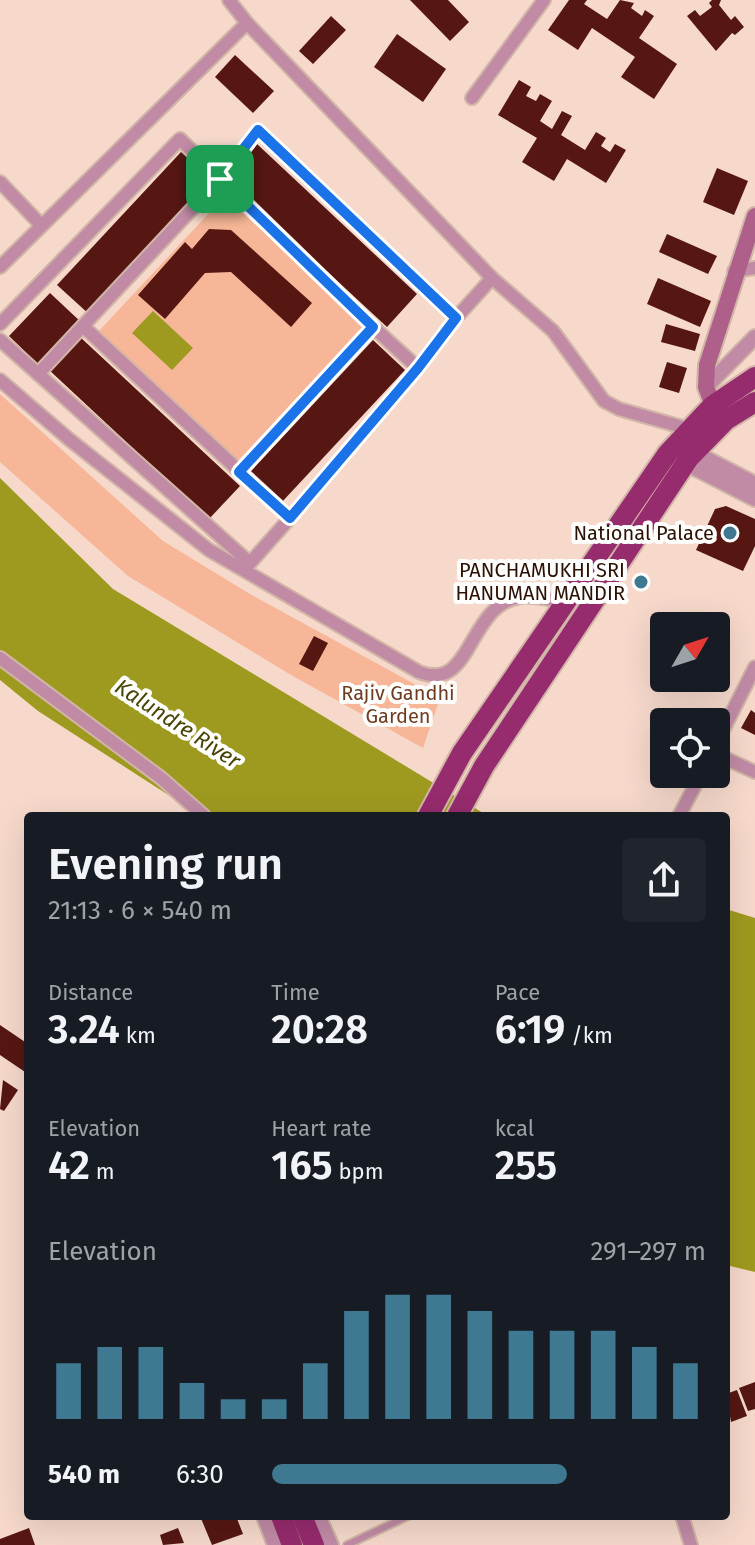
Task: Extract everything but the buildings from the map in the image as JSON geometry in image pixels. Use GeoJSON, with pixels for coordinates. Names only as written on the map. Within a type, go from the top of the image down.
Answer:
{"type":"FeatureCollection","features":[{"type":"Feature","properties":{"kind":"highway"},"geometry":{"type":"LineString","coordinates":[[459,812],[484,766],[682,448],[709,396],[755,377]]}},
{"type":"Feature","properties":{"kind":"highway"},"geometry":{"type":"LineString","coordinates":[[430,812],[462,753],[564,602],[682,448],[755,402]]}},
{"type":"Feature","properties":{"kind":"highway"},"geometry":{"type":"LineString","coordinates":[[283,1520],[292,1545]]}},
{"type":"Feature","properties":{"kind":"highway"},"geometry":{"type":"LineString","coordinates":[[304,1520],[314,1545]]}},
{"type":"Feature","properties":{"kind":"main road"},"geometry":{"type":"LineString","coordinates":[[721,425],[709,396],[707,365],[734,271],[755,216]]}},
{"type":"Feature","properties":{"kind":"street"},"geometry":{"type":"LineString","coordinates":[[229,0],[247,23],[492,278],[553,331],[604,401],[682,448],[755,499]]}},
{"type":"Feature","properties":{"kind":"street"},"geometry":{"type":"LineString","coordinates":[[472,98],[544,0]]}},
{"type":"Feature","properties":{"kind":"street"},"geometry":{"type":"LineString","coordinates":[[0,267],[247,23]]}},
{"type":"Feature","properties":{"kind":"street"},"geometry":{"type":"LineString","coordinates":[[38,374],[85,328],[220,179],[258,130],[456,318]]}},
{"type":"Feature","properties":{"kind":"street"},"geometry":{"type":"LineString","coordinates":[[0,324],[180,139],[418,368]]}},
{"type":"Feature","properties":{"kind":"street"},"geometry":{"type":"LineString","coordinates":[[0,182],[41,225]]}},
{"type":"Feature","properties":{"kind":"street"},"geometry":{"type":"LineString","coordinates":[[734,271],[755,268]]}},
{"type":"Feature","properties":{"kind":"street"},"geometry":{"type":"LineString","coordinates":[[0,340],[250,563],[492,278]]}},
{"type":"Feature","properties":{"kind":"street"},"geometry":{"type":"LineString","coordinates":[[239,472],[373,327]]}},
{"type":"Feature","properties":{"kind":"street"},"geometry":{"type":"LineString","coordinates":[[85,328],[290,518]]}},
{"type":"Feature","properties":{"kind":"street"},"geometry":{"type":"LineString","coordinates":[[709,396],[755,337]]}},
{"type":"Feature","properties":{"kind":"street"},"geometry":{"type":"LineString","coordinates":[[0,380],[209,550],[431,677],[451,673],[458,666],[480,623],[508,601],[521,597],[564,602]]}},
{"type":"Feature","properties":{"kind":"street"},"geometry":{"type":"LineString","coordinates":[[682,448],[755,484]]}},
{"type":"Feature","properties":{"kind":"street"},"geometry":{"type":"LineString","coordinates":[[0,658],[161,778],[199,812]]}},
{"type":"Feature","properties":{"kind":"street"},"geometry":{"type":"LineString","coordinates":[[730,716],[755,667]]}},
{"type":"Feature","properties":{"kind":"street"},"geometry":{"type":"LineString","coordinates":[[730,760],[755,772]]}},
{"type":"Feature","properties":{"kind":"street"},"geometry":{"type":"LineString","coordinates":[[681,812],[694,788]]}},
{"type":"Feature","properties":{"kind":"street"},"geometry":{"type":"LineString","coordinates":[[266,1520],[275,1545]]}},
{"type":"Feature","properties":{"kind":"street"},"geometry":{"type":"LineString","coordinates":[[320,1520],[331,1545]]}},
{"type":"Feature","properties":{"kind":"street"},"geometry":{"type":"LineString","coordinates":[[683,1520],[691,1545]]}},
{"type":"Feature","properties":{"kind":"lane"},"geometry":{"type":"LineString","coordinates":[[347,1545],[400,1520]]}},
{"type":"Feature","properties":{"kind":"green space"},"geometry":{"type":"Polygon","coordinates":[[[225,196],[364,326],[237,462],[98,332],[225,196]]]}},
{"type":"Feature","properties":{"kind":"green space","name":"Rajiv Gandhi Garden"},"geometry":{"type":"Polygon","coordinates":[[[0,394],[163,541],[250,594],[440,698],[423,748],[291,675],[128,576],[0,462],[0,394]]]}},
{"type":"Feature","properties":{"kind":"water"},"geometry":{"type":"Polygon","coordinates":[[[153,311],[193,348],[172,370],[132,333],[153,311]]]}},
{"type":"Feature","properties":{"kind":"water","name":"Kalundre River"},"geometry":{"type":"Polygon","coordinates":[[[0,478],[113,589],[481,812],[195,812],[38,711],[0,680],[0,478]]]}},
{"type":"Feature","properties":{"kind":"water"},"geometry":{"type":"Polygon","coordinates":[[[730,910],[755,918],[755,1272],[730,1266],[730,910]]]}},
{"type":"Feature","properties":{"kind":"place","name":"National Palace"},"geometry":{"type":"Point","coordinates":[730,533]}},
{"type":"Feature","properties":{"kind":"place","name":"PANCHAMUKHI SRI HANUMAN MANDIR"},"geometry":{"type":"Point","coordinates":[641,582]}},
{"type":"Feature","properties":{"kind":"route"},"geometry":{"type":"LineString","coordinates":[[258,130],[456,318],[418,368],[290,518],[239,472],[373,327],[220,179],[258,130]]}}]}
